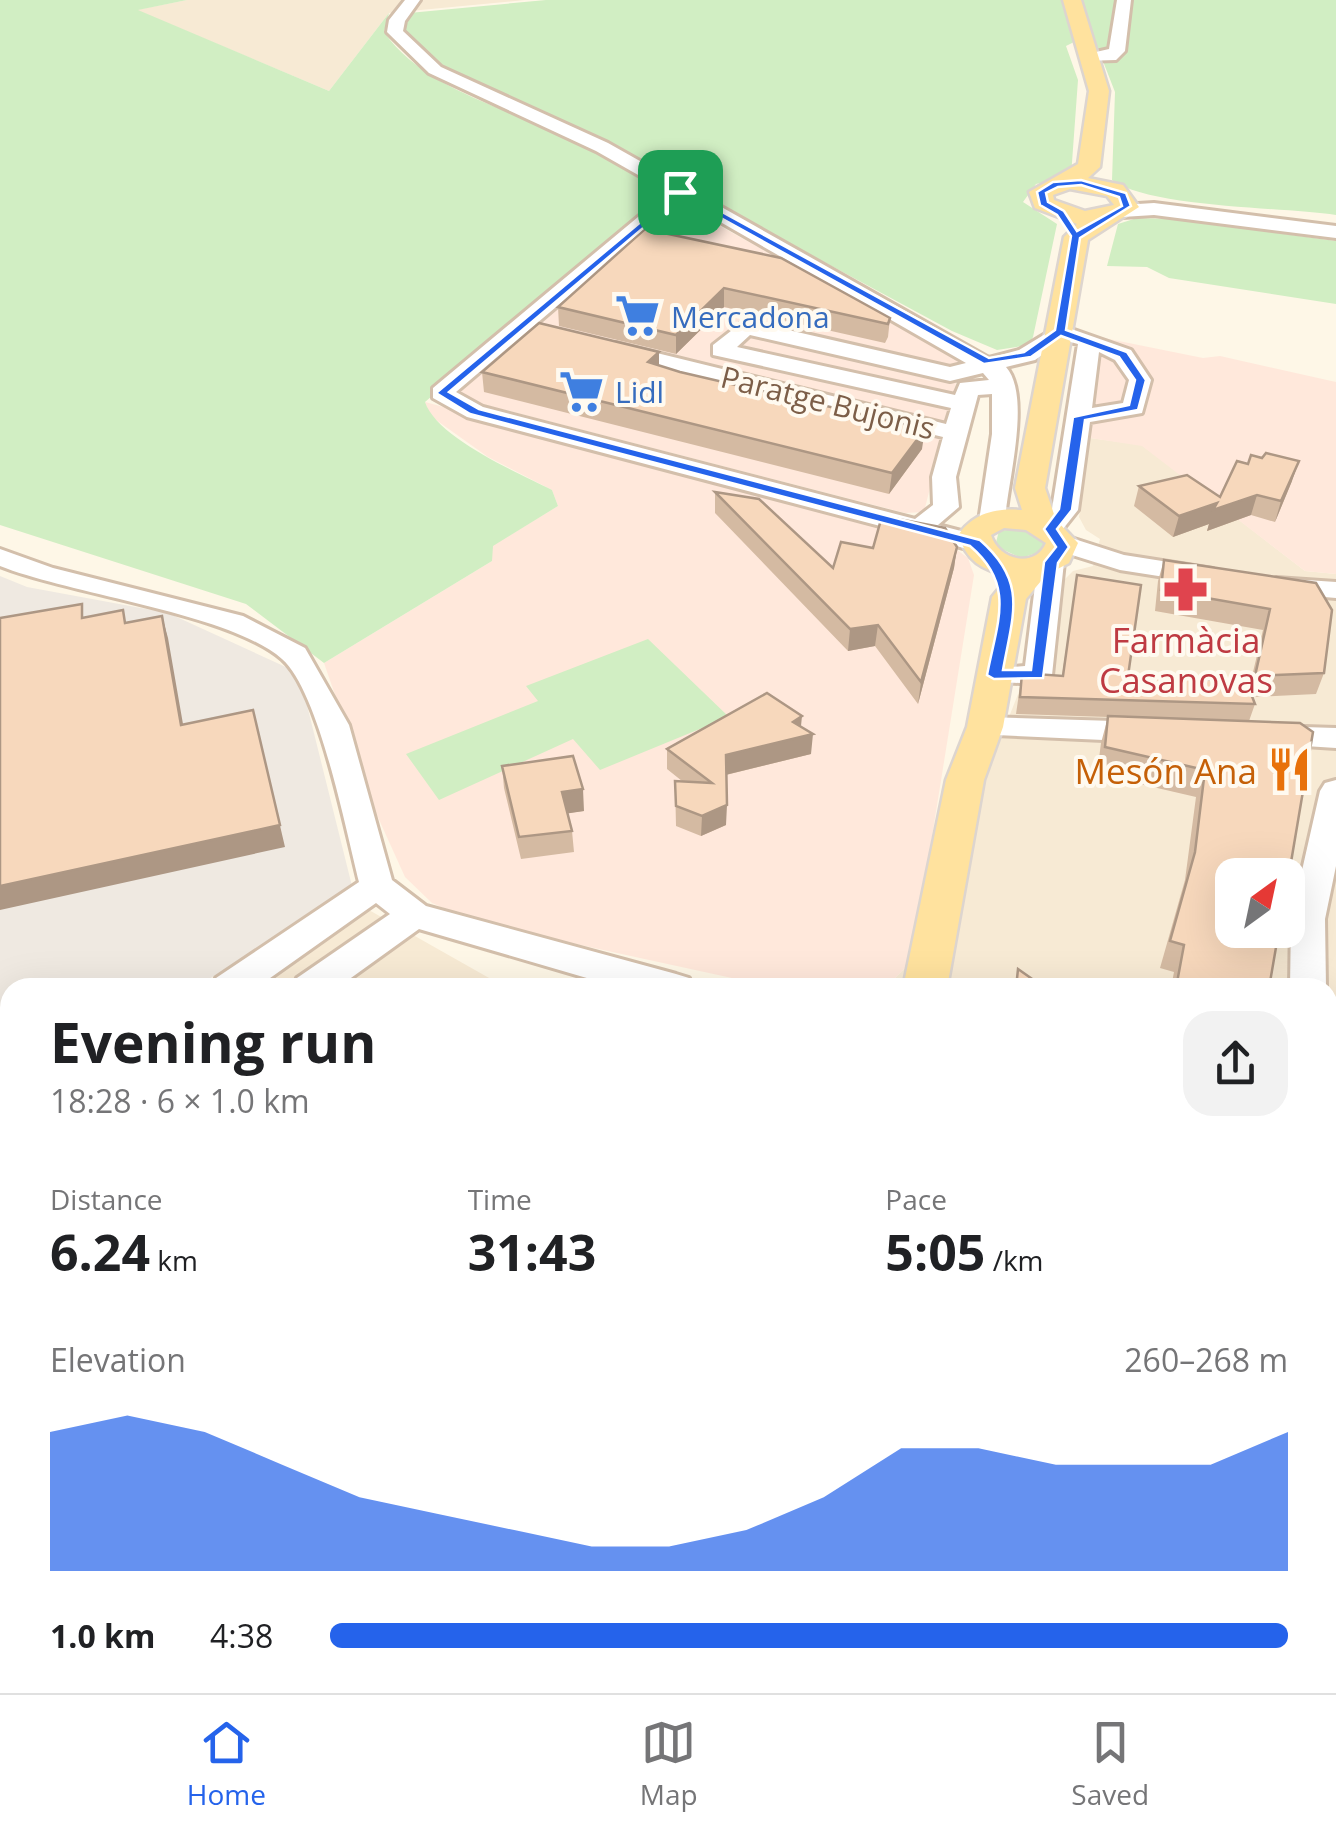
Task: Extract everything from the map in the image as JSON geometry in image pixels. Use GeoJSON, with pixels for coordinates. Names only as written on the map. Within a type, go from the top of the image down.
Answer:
{"type":"FeatureCollection","features":[{"type":"Feature","properties":{"kind":"main road"},"geometry":{"type":"LineString","coordinates":[[1072,0],[1098,91],[1088,167],[1113,203]]}},
{"type":"Feature","properties":{"kind":"main road"},"geometry":{"type":"LineString","coordinates":[[1068,225],[1040,198],[1047,188],[1068,182],[1088,167]]}},
{"type":"Feature","properties":{"kind":"main road"},"geometry":{"type":"LineString","coordinates":[[1068,182],[1113,203]]}},
{"type":"Feature","properties":{"kind":"main road"},"geometry":{"type":"LineString","coordinates":[[1068,225],[1113,203]]}},
{"type":"Feature","properties":{"kind":"main road"},"geometry":{"type":"LineString","coordinates":[[1050,547],[1030,488],[1060,332],[1068,225]]}},
{"type":"Feature","properties":{"kind":"main road"},"geometry":{"type":"LineString","coordinates":[[989,535],[1030,488]]}},
{"type":"Feature","properties":{"kind":"main road"},"geometry":{"type":"LineString","coordinates":[[989,535],[1050,547]]}},
{"type":"Feature","properties":{"kind":"main road"},"geometry":{"type":"LineString","coordinates":[[989,535],[1050,547]]}},
{"type":"Feature","properties":{"kind":"main road"},"geometry":{"type":"LineString","coordinates":[[989,535],[1009,597]]}},
{"type":"Feature","properties":{"kind":"main road"},"geometry":{"type":"LineString","coordinates":[[952,978],[985,783],[985,727],[1009,597],[1050,547]]}},
{"type":"Feature","properties":{"kind":"main road"},"geometry":{"type":"LineString","coordinates":[[926,978],[964,780],[985,727]]}},
{"type":"Feature","properties":{"kind":"street"},"geometry":{"type":"LineString","coordinates":[[413,0],[397,20],[396,32],[435,70],[602,148],[997,373],[1007,400],[992,484],[989,535]]}},
{"type":"Feature","properties":{"kind":"street"},"geometry":{"type":"LineString","coordinates":[[1089,58],[1110,57],[1117,51],[1124,0]]}},
{"type":"Feature","properties":{"kind":"street"},"geometry":{"type":"LineString","coordinates":[[680,192],[442,393],[474,412],[884,516],[989,535]]}},
{"type":"Feature","properties":{"kind":"street"},"geometry":{"type":"LineString","coordinates":[[1113,203],[1336,223]]}},
{"type":"Feature","properties":{"kind":"street"},"geometry":{"type":"LineString","coordinates":[[1113,203],[1336,232]]}},
{"type":"Feature","properties":{"kind":"street"},"geometry":{"type":"LineString","coordinates":[[519,327],[556,336]]}},
{"type":"Feature","properties":{"kind":"street"},"geometry":{"type":"LineString","coordinates":[[1060,332],[1123,354],[1140,380],[1134,408],[1079,417]]}},
{"type":"Feature","properties":{"kind":"street","name":"Paratge Bujonis"},"geometry":{"type":"LineString","coordinates":[[702,370],[722,350],[960,388],[997,373],[1060,332]]}},
{"type":"Feature","properties":{"kind":"street"},"geometry":{"type":"LineString","coordinates":[[994,675],[1038,675],[1050,547],[1066,510],[1090,340]]}},
{"type":"Feature","properties":{"kind":"street","name":"Paratge Bujonis"},"geometry":{"type":"LineString","coordinates":[[592,344],[955,433]]}},
{"type":"Feature","properties":{"kind":"street","name":"Paratge Bujonis"},"geometry":{"type":"LineString","coordinates":[[936,515],[955,433],[960,388]]}},
{"type":"Feature","properties":{"kind":"street"},"geometry":{"type":"LineString","coordinates":[[884,516],[936,515],[989,535]]}},
{"type":"Feature","properties":{"kind":"street"},"geometry":{"type":"LineString","coordinates":[[1050,547],[1237,580],[1304,590],[1336,590]]}},
{"type":"Feature","properties":{"kind":"street"},"geometry":{"type":"LineString","coordinates":[[0,557],[44,574],[233,622],[294,654],[334,726],[377,886],[414,915],[637,978]]}},
{"type":"Feature","properties":{"kind":"street"},"geometry":{"type":"LineString","coordinates":[[1304,590],[1336,604]]}},
{"type":"Feature","properties":{"kind":"street"},"geometry":{"type":"LineString","coordinates":[[985,727],[1180,733]]}},
{"type":"Feature","properties":{"kind":"street"},"geometry":{"type":"LineString","coordinates":[[1238,735],[1336,738]]}},
{"type":"Feature","properties":{"kind":"street"},"geometry":{"type":"LineString","coordinates":[[1308,978],[1308,919],[1325,891],[1336,792]]}},
{"type":"Feature","properties":{"kind":"street"},"geometry":{"type":"LineString","coordinates":[[244,978],[377,886]]}},
{"type":"Feature","properties":{"kind":"street"},"geometry":{"type":"LineString","coordinates":[[324,978],[414,915]]}},
{"type":"Feature","properties":{"kind":"shaded area"},"geometry":{"type":"Polygon","coordinates":[[[187,0],[525,0],[389,13],[329,91],[136,10],[187,0]]]}},
{"type":"Feature","properties":{"kind":"shaded area"},"geometry":{"type":"Polygon","coordinates":[[[678,203],[962,359],[924,512],[905,513],[478,403],[456,393],[678,203]]]}},
{"type":"Feature","properties":{"kind":"shaded area"},"geometry":{"type":"Polygon","coordinates":[[[1099,337],[1203,358],[1220,356],[1336,382],[1336,574],[1305,571],[1142,446],[1090,438],[1099,337]]]}},
{"type":"Feature","properties":{"kind":"shaded area"},"geometry":{"type":"Polygon","coordinates":[[[425,402],[945,541],[968,558],[974,575],[912,961],[895,978],[732,978],[475,922],[432,903],[405,877],[376,813],[324,663],[492,561],[492,546],[558,506],[552,490],[488,457],[429,415],[425,402]]]}},
{"type":"Feature","properties":{"kind":"shaded area"},"geometry":{"type":"Polygon","coordinates":[[[1090,438],[1142,445],[1305,571],[1336,574],[1336,978],[895,978],[912,961],[1063,581],[1073,571],[1093,566],[1100,539],[1086,530],[1079,517],[1090,438]]]}},
{"type":"Feature","properties":{"kind":"shaded area"},"geometry":{"type":"Polygon","coordinates":[[[0,576],[27,587],[168,613],[299,673],[353,890],[211,978],[0,978],[0,576]]]}},
{"type":"Feature","properties":{"kind":"shaded area"},"geometry":{"type":"Polygon","coordinates":[[[353,901],[489,978],[230,978],[353,901]]]}},
{"type":"Feature","properties":{"kind":"green space"},"geometry":{"type":"Polygon","coordinates":[[[0,0],[187,0],[138,10],[329,91],[389,13],[384,32],[420,68],[466,94],[575,142],[658,189],[660,199],[425,402],[445,429],[500,464],[552,490],[558,506],[493,546],[492,561],[324,663],[246,604],[0,525],[0,0]]]}},
{"type":"Feature","properties":{"kind":"green space"},"geometry":{"type":"Polygon","coordinates":[[[546,0],[1336,0],[1336,215],[1186,201],[1131,189],[1112,180],[1115,92],[1092,33],[1066,46],[1078,80],[1071,176],[1036,184],[1023,202],[1057,224],[1033,337],[1029,345],[997,350],[952,331],[622,153],[433,66],[400,34],[409,13],[546,0]]]}},
{"type":"Feature","properties":{"kind":"green space"},"geometry":{"type":"Polygon","coordinates":[[[1137,218],[1174,219],[1336,241],[1336,304],[1169,278],[1147,267],[1107,266],[1118,224],[1137,218]]]}},
{"type":"Feature","properties":{"kind":"green space"},"geometry":{"type":"Polygon","coordinates":[[[1024,528],[1046,544],[1043,551],[1021,558],[995,546],[999,531],[1024,528]]]}},
{"type":"Feature","properties":{"kind":"green space"},"geometry":{"type":"Polygon","coordinates":[[[648,639],[729,717],[600,770],[573,739],[439,800],[406,754],[538,701],[526,686],[648,639]]]}},
{"type":"Feature","properties":{"kind":"building"},"geometry":{"type":"Polygon","coordinates":[[[645,229],[781,258],[890,318],[888,324],[724,288],[676,335],[558,307],[645,229]]]}},
{"type":"Feature","properties":{"kind":"building"},"geometry":{"type":"Polygon","coordinates":[[[539,323],[659,352],[648,362],[680,372],[925,429],[892,473],[482,372],[539,323]]]}},
{"type":"Feature","properties":{"kind":"building"},"geometry":{"type":"Polygon","coordinates":[[[1266,453],[1299,461],[1281,501],[1257,495],[1213,510],[1217,503],[1179,516],[1139,486],[1187,475],[1220,497],[1237,461],[1248,464],[1251,455],[1262,458],[1266,453]]]}},
{"type":"Feature","properties":{"kind":"building"},"geometry":{"type":"Polygon","coordinates":[[[715,492],[759,499],[833,568],[841,542],[873,548],[882,516],[945,528],[957,547],[921,682],[878,625],[850,629],[715,492]]]}},
{"type":"Feature","properties":{"kind":"building"},"geometry":{"type":"Polygon","coordinates":[[[1164,560],[1316,583],[1332,610],[1324,673],[1255,676],[1270,609],[1161,590],[1164,560]]]}},
{"type":"Feature","properties":{"kind":"building"},"geometry":{"type":"Polygon","coordinates":[[[1077,575],[1141,585],[1128,676],[1246,681],[1255,704],[1020,697],[1022,673],[1063,676],[1077,575]]]}},
{"type":"Feature","properties":{"kind":"building"},"geometry":{"type":"Polygon","coordinates":[[[82,604],[82,618],[123,610],[125,623],[162,616],[181,725],[253,710],[280,825],[0,886],[0,618],[82,604]]]}},
{"type":"Feature","properties":{"kind":"building"},"geometry":{"type":"Polygon","coordinates":[[[767,693],[802,716],[793,722],[813,734],[726,755],[727,805],[702,816],[676,806],[675,781],[712,783],[667,749],[767,693]]]}},
{"type":"Feature","properties":{"kind":"building"},"geometry":{"type":"Polygon","coordinates":[[[1108,716],[1300,723],[1313,732],[1292,858],[1215,858],[1215,948],[1276,948],[1271,978],[1178,978],[1184,945],[1170,941],[1195,852],[1205,770],[1105,747],[1108,716]]]}},
{"type":"Feature","properties":{"kind":"building"},"geometry":{"type":"Polygon","coordinates":[[[573,756],[583,789],[562,792],[572,831],[519,837],[502,766],[573,756]]]}},
{"type":"Feature","properties":{"kind":"place","name":"Mercadona"},"geometry":{"type":"Point","coordinates":[638,316]}},
{"type":"Feature","properties":{"kind":"place","name":"Lidl"},"geometry":{"type":"Point","coordinates":[582,391]}},
{"type":"Feature","properties":{"kind":"place","name":"Farmàcia Casanovas"},"geometry":{"type":"Point","coordinates":[1186,589]}},
{"type":"Feature","properties":{"kind":"place","name":"Mesón Ana"},"geometry":{"type":"Point","coordinates":[1290,770]}},
{"type":"Feature","properties":{"kind":"route"},"geometry":{"type":"LineString","coordinates":[[680,192],[442,393],[474,412],[884,516],[975,543],[986,557],[998,562],[1009,597],[994,675],[1038,675],[1051,562],[1062,547],[1050,529],[1066,510],[1079,417],[1134,408],[1140,380],[1123,354],[1060,332],[1076,236],[1101,217],[1122,212],[1127,201],[1123,195],[1106,186],[1081,182],[1056,184],[1042,192],[1043,203],[1061,213],[1076,236],[1060,332],[1027,355],[988,362],[680,192]]}}]}
